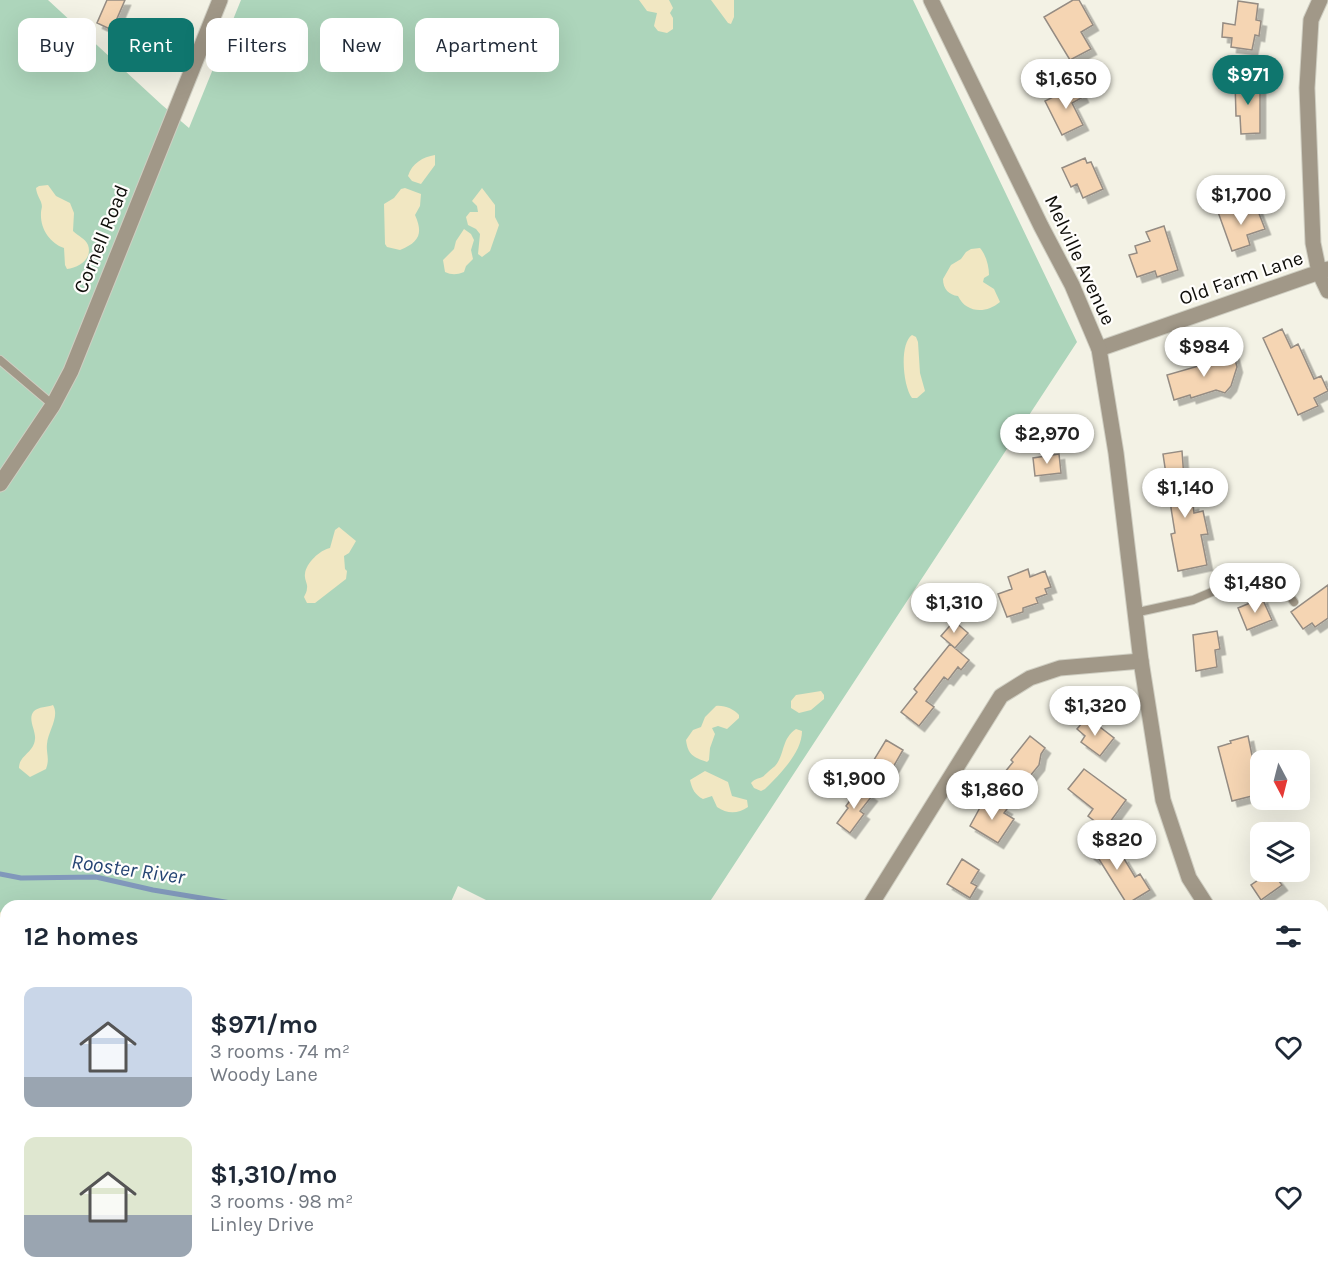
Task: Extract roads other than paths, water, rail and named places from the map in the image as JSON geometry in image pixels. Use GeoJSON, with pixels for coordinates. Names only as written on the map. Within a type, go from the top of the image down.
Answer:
{"type":"FeatureCollection","features":[{"type":"Feature","properties":{"kind":"street","name":"Cornell Road"},"geometry":{"type":"LineString","coordinates":[[0,484],[53,405],[71,370],[220,0]]}},
{"type":"Feature","properties":{"kind":"street","name":"Melville Avenue"},"geometry":{"type":"LineString","coordinates":[[931,0],[1072,285],[1099,349],[1116,453],[1134,613],[1163,800],[1189,878],[1203,900]]}},
{"type":"Feature","properties":{"kind":"street"},"geometry":{"type":"LineString","coordinates":[[1320,0],[1311,20],[1307,88],[1313,243],[1324,271],[1328,291]]}},
{"type":"Feature","properties":{"kind":"street","name":"Old Farm Lane"},"geometry":{"type":"LineString","coordinates":[[1099,349],[1324,271]]}},
{"type":"Feature","properties":{"kind":"street"},"geometry":{"type":"LineString","coordinates":[[874,900],[1001,696],[1030,678],[1060,668],[1141,661]]}},
{"type":"Feature","properties":{"kind":"lane"},"geometry":{"type":"LineString","coordinates":[[0,360],[53,405]]}},
{"type":"Feature","properties":{"kind":"lane"},"geometry":{"type":"LineString","coordinates":[[1134,613],[1193,600],[1240,580],[1264,574],[1278,580],[1294,602]]}},
{"type":"Feature","properties":{"kind":"waterway","name":"Rooster River"},"geometry":{"type":"LineString","coordinates":[[0,874],[21,878],[96,877],[213,900]]}}]}
